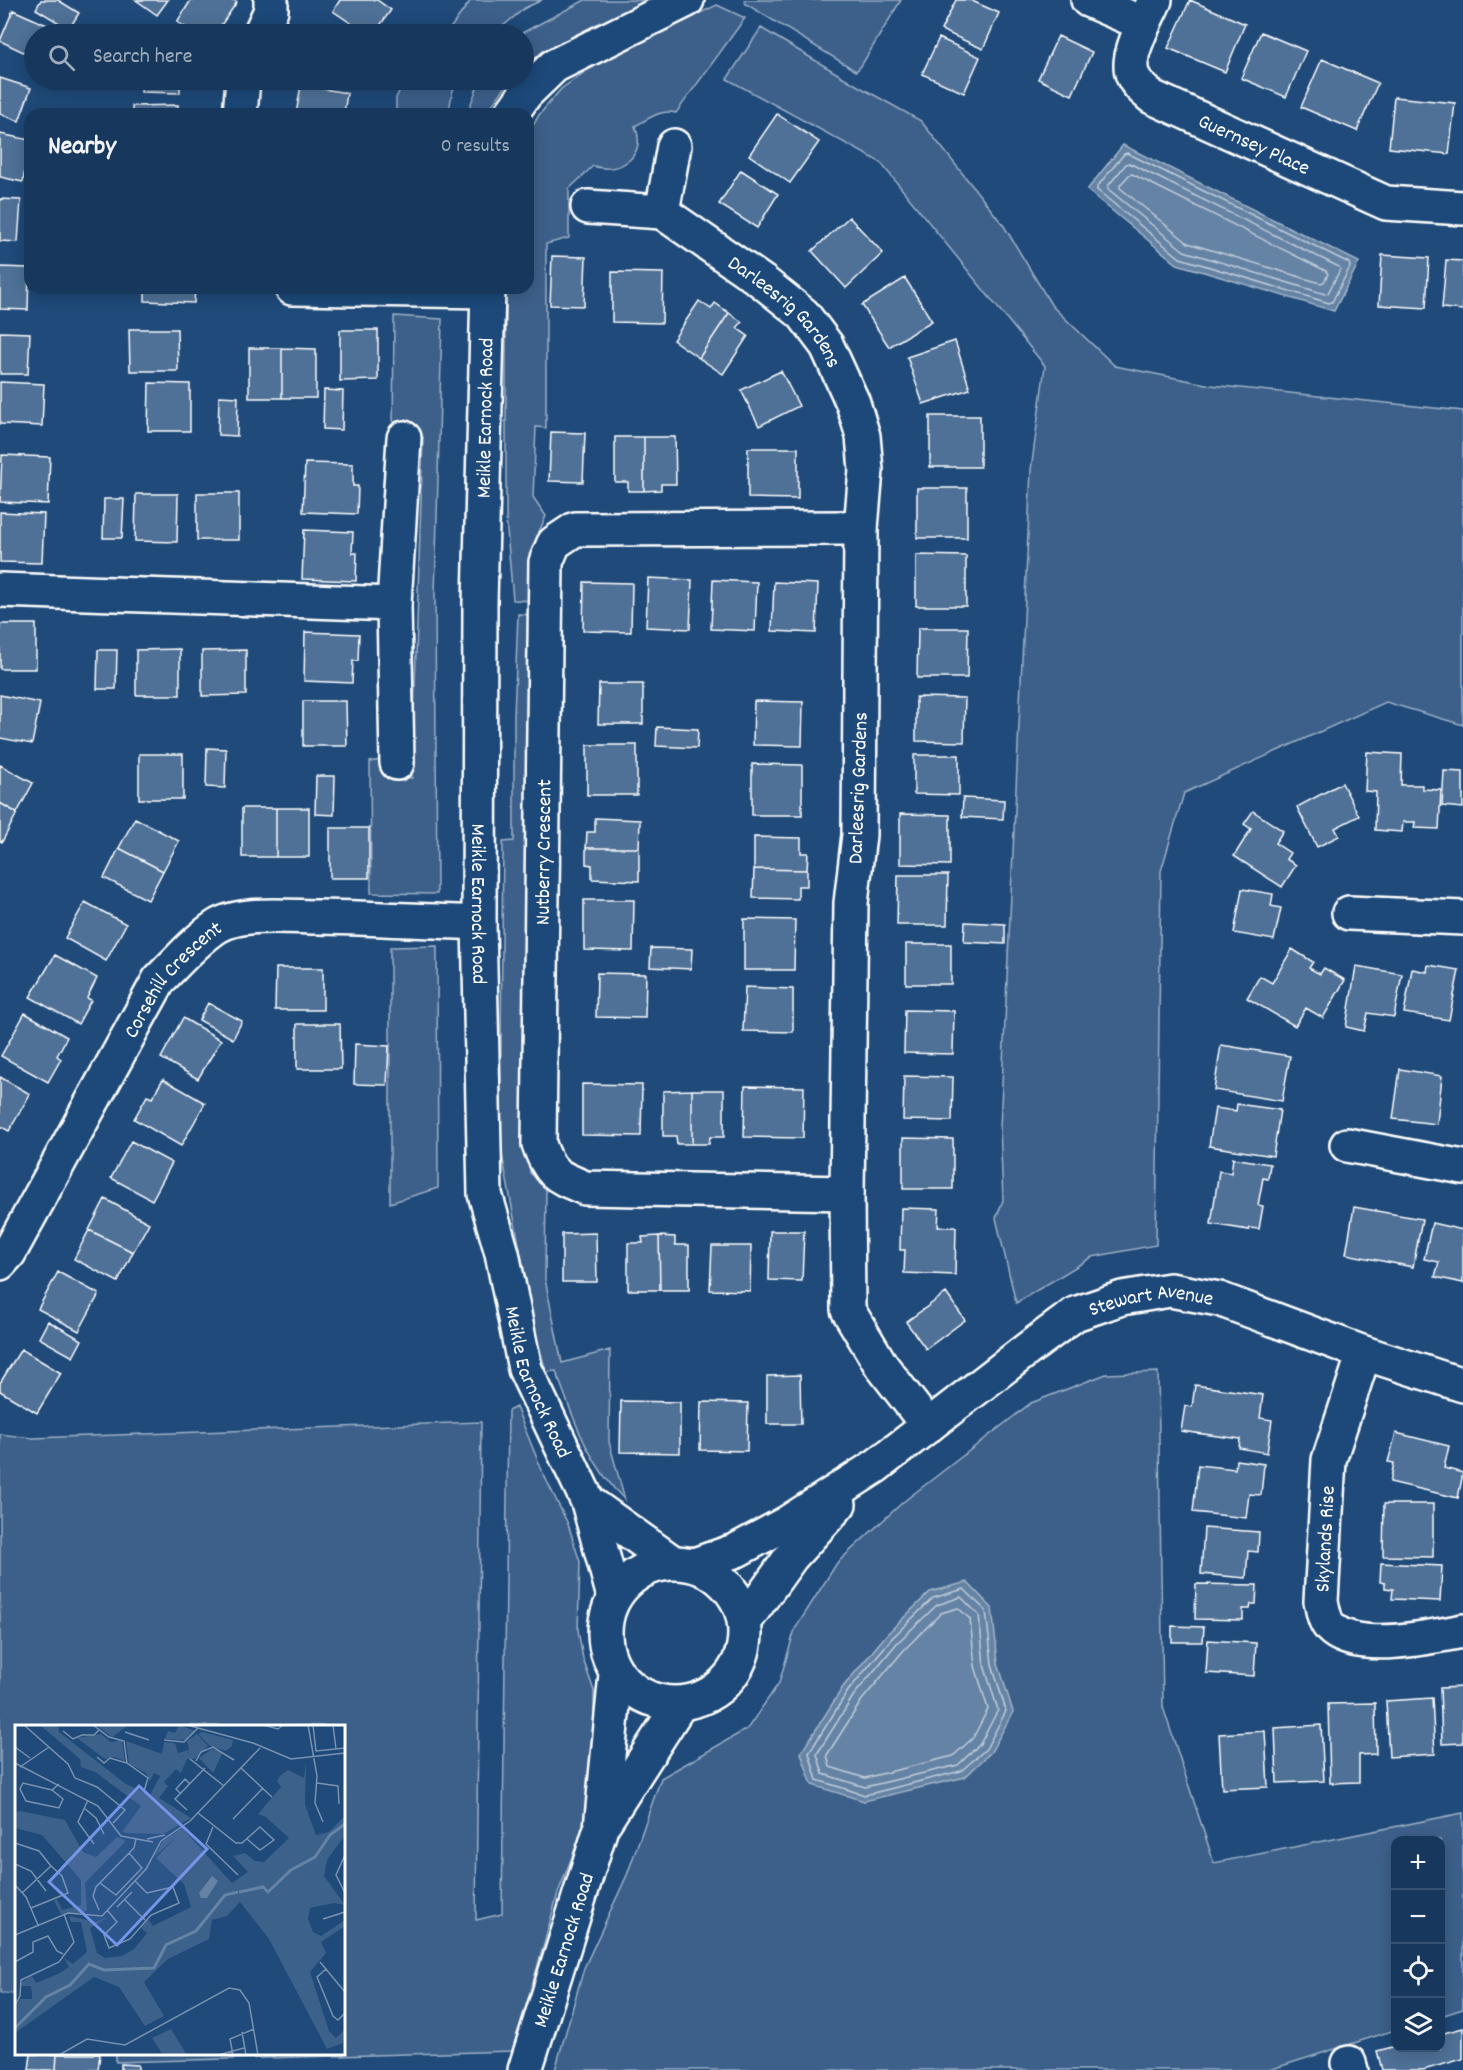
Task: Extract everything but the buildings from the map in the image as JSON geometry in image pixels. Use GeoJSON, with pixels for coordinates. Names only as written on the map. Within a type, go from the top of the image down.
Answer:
{"type":"FeatureCollection","features":[{"type":"Feature","properties":{"kind":"street"},"geometry":{"type":"LineString","coordinates":[[265,24],[271,10],[271,0]]}},
{"type":"Feature","properties":{"kind":"street"},"geometry":{"type":"LineString","coordinates":[[534,85],[554,66],[687,0]]}},
{"type":"Feature","properties":{"kind":"street"},"geometry":{"type":"LineString","coordinates":[[1088,0],[1150,12]]}},
{"type":"Feature","properties":{"kind":"street","name":"Guernsey Place"},"geometry":{"type":"LineString","coordinates":[[1150,12],[1132,53],[1132,74],[1139,86],[1152,97],[1386,203],[1463,208]]}},
{"type":"Feature","properties":{"kind":"street"},"geometry":{"type":"LineString","coordinates":[[241,108],[242,90]]}},
{"type":"Feature","properties":{"kind":"street"},"geometry":{"type":"LineString","coordinates":[[515,108],[529,90]]}},
{"type":"Feature","properties":{"kind":"street"},"geometry":{"type":"LineString","coordinates":[[588,207],[662,212],[674,146]]}},
{"type":"Feature","properties":{"kind":"street","name":"Darleesrig Gardens"},"geometry":{"type":"LineString","coordinates":[[662,212],[763,282],[803,314],[827,346],[853,403],[863,436],[866,470],[861,528],[859,836],[851,903],[847,1193],[848,1310],[881,1365],[928,1426]]}},
{"type":"Feature","properties":{"kind":"street","name":"Meikle Earnock Road"},"geometry":{"type":"LineString","coordinates":[[488,294],[480,603],[479,923],[485,1194],[502,1253],[525,1369],[588,1502],[614,1597]]}},
{"type":"Feature","properties":{"kind":"street"},"geometry":{"type":"LineString","coordinates":[[397,763],[394,604],[404,438]]}},
{"type":"Feature","properties":{"kind":"street","name":"Nutberry Crescent"},"geometry":{"type":"LineString","coordinates":[[847,1193],[585,1188],[552,1172],[545,1161],[539,1144],[546,562],[554,543],[575,529],[861,528]]}},
{"type":"Feature","properties":{"kind":"street"},"geometry":{"type":"LineString","coordinates":[[0,590],[394,604]]}},
{"type":"Feature","properties":{"kind":"street"},"geometry":{"type":"LineString","coordinates":[[1349,913],[1463,918]]}},
{"type":"Feature","properties":{"kind":"street","name":"Corsehill Crescent"},"geometry":{"type":"LineString","coordinates":[[0,1263],[9,1253],[159,980],[184,954],[217,926],[248,917],[280,916],[479,923]]}},
{"type":"Feature","properties":{"kind":"street"},"geometry":{"type":"LineString","coordinates":[[1347,1145],[1463,1167]]}},
{"type":"Feature","properties":{"kind":"street","name":"Stewart Avenue"},"geometry":{"type":"LineString","coordinates":[[683,1563],[737,1550],[787,1523],[876,1466],[1076,1314],[1122,1298],[1170,1290],[1219,1299],[1364,1353],[1463,1385]]}},
{"type":"Feature","properties":{"kind":"street","name":"Skylands Rise"},"geometry":{"type":"LineString","coordinates":[[1364,1353],[1329,1460],[1321,1601],[1324,1616],[1331,1627],[1342,1635],[1357,1640],[1416,1639],[1463,1631]]}},
{"type":"Feature","properties":{"kind":"street","name":"Stewart Avenue"},"geometry":{"type":"LineString","coordinates":[[745,1621],[791,1557],[876,1466]]}},
{"type":"Feature","properties":{"kind":"street","name":"Meikle Earnock Road"},"geometry":{"type":"LineString","coordinates":[[588,1502],[683,1563]]}},
{"type":"Feature","properties":{"kind":"street"},"geometry":{"type":"LineString","coordinates":[[683,1563],[715,1574],[734,1594],[745,1621],[745,1641],[741,1660],[730,1677],[717,1690],[699,1700],[680,1704],[656,1701],[634,1691],[616,1674],[606,1649],[605,1622],[614,1597],[629,1579],[649,1567],[683,1563]]}},
{"type":"Feature","properties":{"kind":"street","name":"Meikle Earnock Road"},"geometry":{"type":"LineString","coordinates":[[525,2070],[601,1828],[616,1674]]}},
{"type":"Feature","properties":{"kind":"street","name":"Meikle Earnock Road"},"geometry":{"type":"LineString","coordinates":[[601,1828],[680,1704]]}},
{"type":"Feature","properties":{"kind":"shaded area"},"geometry":{"type":"Polygon","coordinates":[[[471,0],[542,0],[525,8],[505,24],[453,24],[471,0]]]}},
{"type":"Feature","properties":{"kind":"shaded area"},"geometry":{"type":"Polygon","coordinates":[[[585,0],[653,0],[567,41],[534,61],[534,27],[585,0]]]}},
{"type":"Feature","properties":{"kind":"shaded area"},"geometry":{"type":"Polygon","coordinates":[[[744,0],[901,0],[856,71],[746,4],[744,0]]]}},
{"type":"Feature","properties":{"kind":"shaded area"},"geometry":{"type":"Polygon","coordinates":[[[717,5],[745,18],[676,113],[665,112],[635,126],[638,146],[635,154],[629,160],[613,168],[593,166],[569,189],[569,238],[546,244],[546,428],[536,427],[533,497],[546,516],[534,543],[534,601],[513,600],[506,519],[506,294],[534,294],[534,124],[561,89],[586,71],[644,39],[717,5]]]}},
{"type":"Feature","properties":{"kind":"shaded area"},"geometry":{"type":"Polygon","coordinates":[[[761,28],[921,121],[1004,226],[1052,306],[1115,366],[1211,385],[1463,411],[1463,725],[1386,702],[1184,793],[1161,871],[1156,1245],[1092,1257],[1016,1303],[996,1218],[1003,1200],[1000,1127],[1031,470],[1045,366],[880,162],[727,79],[761,28]]]}},
{"type":"Feature","properties":{"kind":"shaded area"},"geometry":{"type":"Polygon","coordinates":[[[400,90],[453,90],[449,108],[396,108],[396,98],[400,90]]]}},
{"type":"Feature","properties":{"kind":"shaded area"},"geometry":{"type":"Polygon","coordinates":[[[476,90],[503,90],[490,108],[469,108],[476,90]]]}},
{"type":"Feature","properties":{"kind":"shaded area"},"geometry":{"type":"Polygon","coordinates":[[[394,316],[442,319],[435,597],[437,894],[371,893],[370,762],[387,759],[389,777],[412,778],[423,437],[393,437],[394,316]]]}},
{"type":"Feature","properties":{"kind":"shaded area"},"geometry":{"type":"Polygon","coordinates":[[[518,614],[533,615],[530,1173],[546,1187],[545,1279],[562,1363],[610,1350],[609,1442],[625,1500],[591,1456],[556,1371],[546,1372],[536,1334],[500,1144],[503,842],[514,841],[514,716],[518,614]]]}},
{"type":"Feature","properties":{"kind":"shaded area"},"geometry":{"type":"Polygon","coordinates":[[[437,946],[438,1188],[390,1203],[390,947],[437,946]]]}},
{"type":"Feature","properties":{"kind":"shaded area"},"geometry":{"type":"Polygon","coordinates":[[[1158,1372],[1163,1707],[1214,1863],[1463,1813],[1463,2009],[1445,2015],[1445,1836],[1391,1836],[1391,2031],[1269,2070],[555,2070],[584,1968],[627,1875],[661,1778],[747,1729],[779,1683],[795,1629],[837,1563],[903,1502],[1031,1403],[1106,1374],[1158,1372]]]}},
{"type":"Feature","properties":{"kind":"shaded area"},"geometry":{"type":"Polygon","coordinates":[[[516,1407],[543,1473],[568,1524],[580,1562],[578,1630],[583,1659],[594,1691],[594,1783],[583,1828],[558,1893],[514,2051],[116,2062],[116,2055],[345,2055],[345,1725],[15,1725],[15,1994],[0,1993],[0,1434],[32,1438],[481,1422],[476,1920],[502,1914],[508,1411],[516,1407]]]}},
{"type":"Feature","properties":{"kind":"water"},"geometry":{"type":"Polygon","coordinates":[[[1123,145],[1359,262],[1334,311],[1177,264],[1087,190],[1123,145]]]}},
{"type":"Feature","properties":{"kind":"water"},"geometry":{"type":"Polygon","coordinates":[[[967,1582],[992,1608],[998,1663],[1013,1712],[991,1752],[965,1777],[864,1801],[812,1785],[801,1753],[843,1687],[887,1634],[930,1592],[967,1582]]]}}]}
